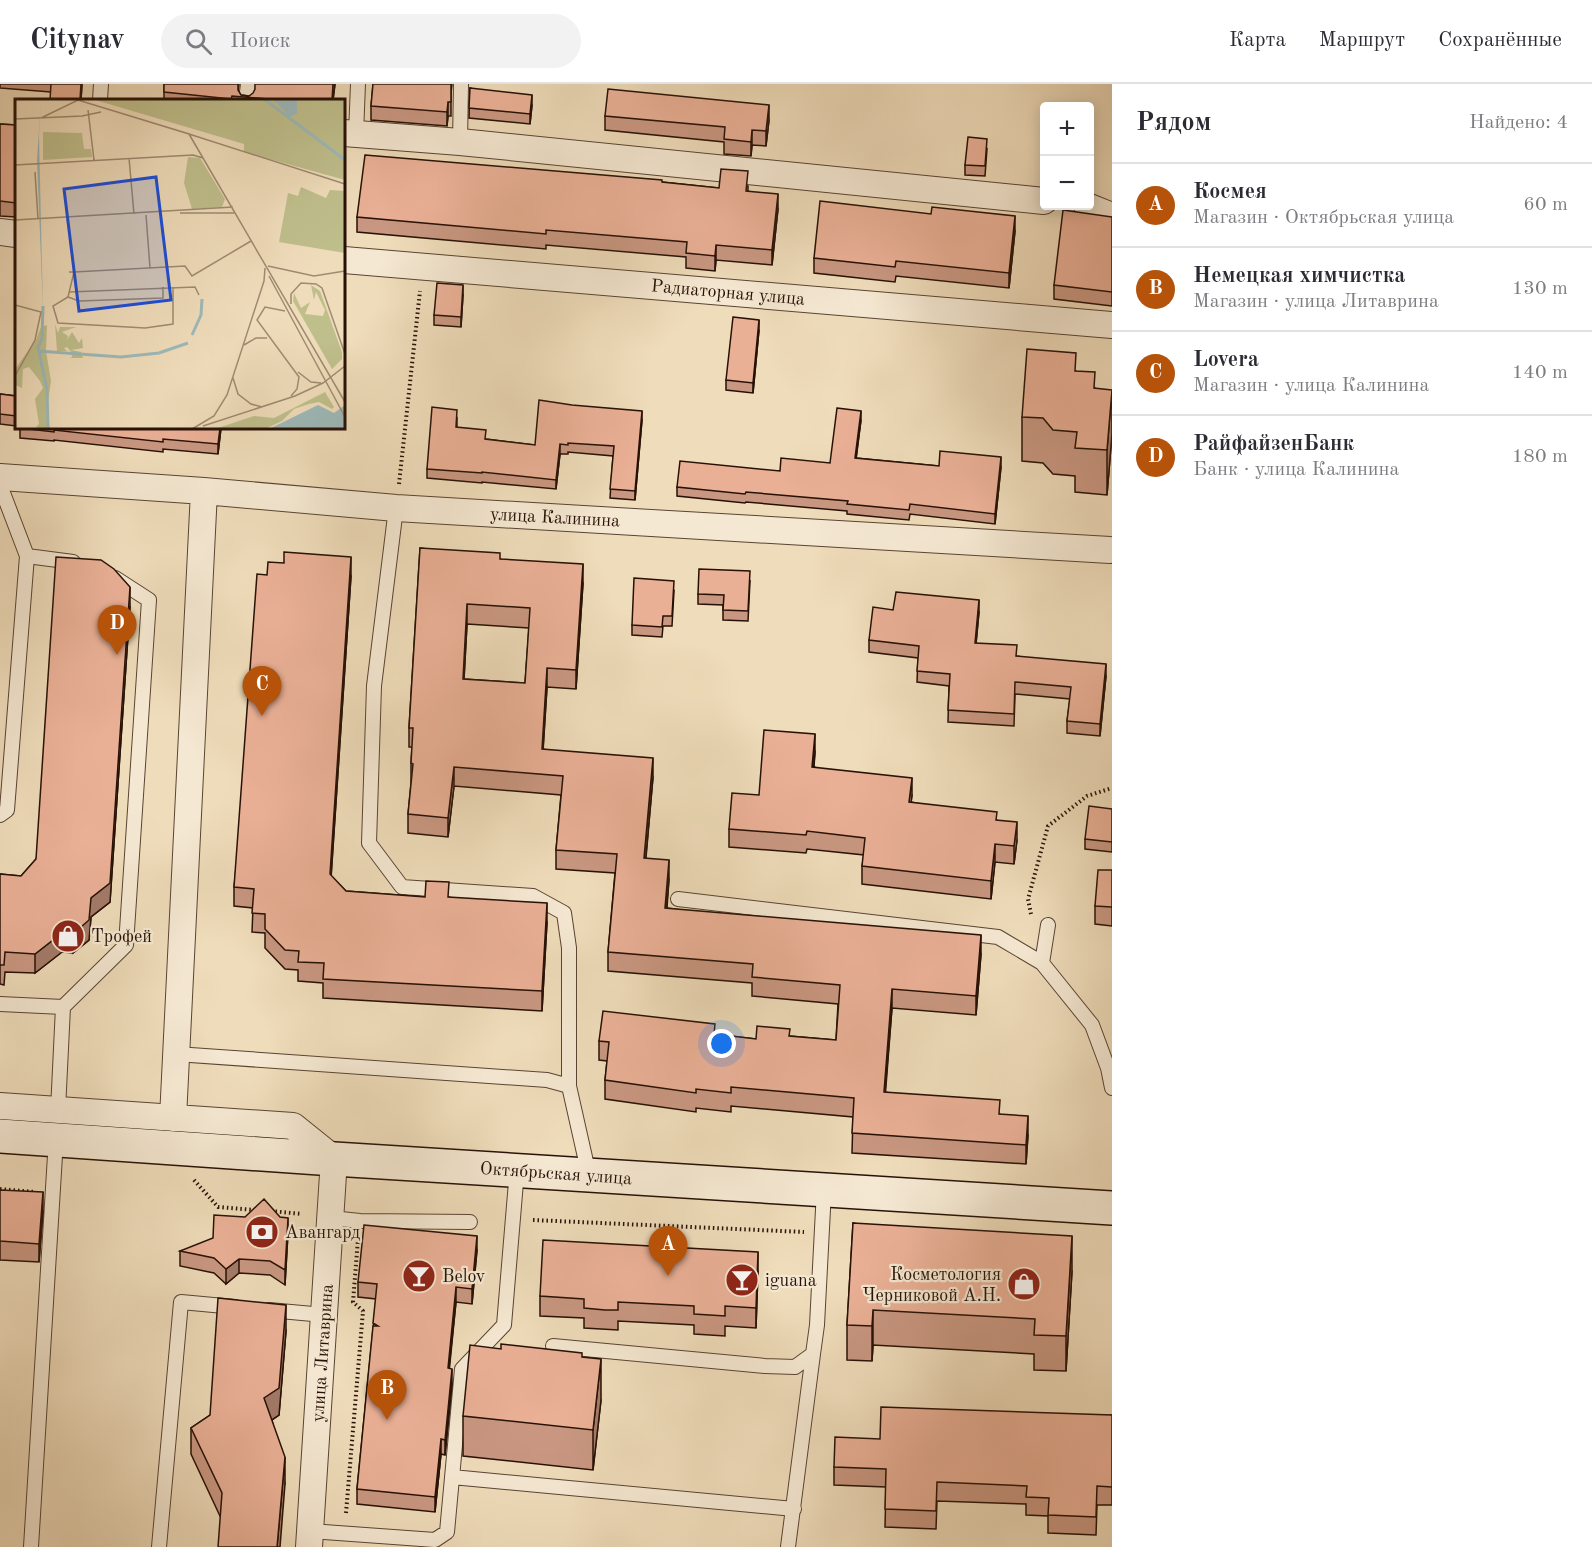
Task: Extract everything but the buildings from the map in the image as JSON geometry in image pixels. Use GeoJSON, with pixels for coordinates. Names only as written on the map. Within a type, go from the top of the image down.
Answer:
{"type":"FeatureCollection","features":[{"type":"Feature","properties":{"kind":"street"},"geometry":{"type":"LineString","coordinates":[[350,134],[460,142],[1040,201]]}},
{"type":"Feature","properties":{"kind":"street"},"geometry":{"type":"LineString","coordinates":[[1094,209],[1112,216]]}},
{"type":"Feature","properties":{"kind":"street"},"geometry":{"type":"LineString","coordinates":[[0,232],[15,234]]}},
{"type":"Feature","properties":{"kind":"street","name":"Радиаторная улица"},"geometry":{"type":"LineString","coordinates":[[345,260],[1112,324]]}},
{"type":"Feature","properties":{"kind":"street","name":"улица Калинина"},"geometry":{"type":"LineString","coordinates":[[0,477],[204,491],[396,508],[1111,550]]}},
{"type":"Feature","properties":{"kind":"street"},"geometry":{"type":"LineString","coordinates":[[173,1118],[204,491]]}},
{"type":"Feature","properties":{"kind":"street"},"geometry":{"type":"LineString","coordinates":[[0,1106],[57,1125],[173,1118],[293,1126],[334,1159]]}},
{"type":"Feature","properties":{"kind":"street","name":"Октябрьская улица"},"geometry":{"type":"LineString","coordinates":[[0,1136],[57,1125],[334,1159],[1112,1208]]}},
{"type":"Feature","properties":{"kind":"street","name":"улица Литаврина"},"geometry":{"type":"LineString","coordinates":[[309,1539],[334,1159]]}},
{"type":"Feature","properties":{"kind":"lane"},"geometry":{"type":"LineString","coordinates":[[100,99],[101,84]]}},
{"type":"Feature","properties":{"kind":"lane"},"geometry":{"type":"LineString","coordinates":[[246,99],[248,84]]}},
{"type":"Feature","properties":{"kind":"lane"},"geometry":{"type":"LineString","coordinates":[[350,134],[358,84]]}},
{"type":"Feature","properties":{"kind":"lane"},"geometry":{"type":"LineString","coordinates":[[460,142],[461,84]]}},
{"type":"Feature","properties":{"kind":"lane"},"geometry":{"type":"LineString","coordinates":[[0,485],[27,556],[7,810],[0,815]]}},
{"type":"Feature","properties":{"kind":"lane"},"geometry":{"type":"LineString","coordinates":[[396,508],[374,686],[369,843],[402,887],[533,896],[564,913],[569,948],[569,1086],[588,1175]]}},
{"type":"Feature","properties":{"kind":"lane"},"geometry":{"type":"LineString","coordinates":[[27,556],[83,563]]}},
{"type":"Feature","properties":{"kind":"lane"},"geometry":{"type":"LineString","coordinates":[[31,1547],[63,1007],[126,945],[149,600],[104,571]]}},
{"type":"Feature","properties":{"kind":"lane"},"geometry":{"type":"LineString","coordinates":[[678,899],[998,937],[1042,963],[1092,1025],[1108,1068],[1112,1088]]}},
{"type":"Feature","properties":{"kind":"lane"},"geometry":{"type":"LineString","coordinates":[[1042,963],[1048,925]]}},
{"type":"Feature","properties":{"kind":"lane"},"geometry":{"type":"LineString","coordinates":[[0,1004],[63,1007]]}},
{"type":"Feature","properties":{"kind":"lane"},"geometry":{"type":"LineString","coordinates":[[176,1054],[547,1080],[569,1086]]}},
{"type":"Feature","properties":{"kind":"lane"},"geometry":{"type":"LineString","coordinates":[[309,1539],[345,1534],[435,1540],[447,1533],[462,1369],[504,1325],[517,1170]]}},
{"type":"Feature","properties":{"kind":"lane"},"geometry":{"type":"LineString","coordinates":[[788,1547],[817,1326],[824,1190]]}},
{"type":"Feature","properties":{"kind":"lane"},"geometry":{"type":"LineString","coordinates":[[331,1218],[360,1221],[470,1222]]}},
{"type":"Feature","properties":{"kind":"lane"},"geometry":{"type":"LineString","coordinates":[[159,1547],[181,1302],[324,1315]]}},
{"type":"Feature","properties":{"kind":"lane"},"geometry":{"type":"LineString","coordinates":[[553,1346],[795,1367],[813,1354]]}},
{"type":"Feature","properties":{"kind":"lane"},"geometry":{"type":"LineString","coordinates":[[452,1477],[794,1509]]}},
{"type":"Feature","properties":{"kind":"path"},"geometry":{"type":"LineString","coordinates":[[396,508],[423,267]]}},
{"type":"Feature","properties":{"kind":"path"},"geometry":{"type":"LineString","coordinates":[[1033,920],[1028,899],[1048,826],[1087,796],[1112,788]]}},
{"type":"Feature","properties":{"kind":"path"},"geometry":{"type":"LineString","coordinates":[[190,1175],[218,1207],[302,1214]]}},
{"type":"Feature","properties":{"kind":"path"},"geometry":{"type":"LineString","coordinates":[[0,1189],[53,1193]]}},
{"type":"Feature","properties":{"kind":"path"},"geometry":{"type":"LineString","coordinates":[[513,1219],[822,1233]]}},
{"type":"Feature","properties":{"kind":"path"},"geometry":{"type":"LineString","coordinates":[[345,1534],[363,1311],[353,1302],[360,1221]]}},
{"type":"Feature","properties":{"kind":"place","name":"РайфайзенБанк"},"geometry":{"type":"Point","coordinates":[117,655]}},
{"type":"Feature","properties":{"kind":"place","name":"Lovera"},"geometry":{"type":"Point","coordinates":[262,716]}},
{"type":"Feature","properties":{"kind":"place","name":"Трофей"},"geometry":{"type":"Point","coordinates":[68,936]}},
{"type":"Feature","properties":{"kind":"place","name":"Авангард"},"geometry":{"type":"Point","coordinates":[262,1232]}},
{"type":"Feature","properties":{"kind":"place","name":"Belov"},"geometry":{"type":"Point","coordinates":[419,1276]}},
{"type":"Feature","properties":{"kind":"place","name":"Космея"},"geometry":{"type":"Point","coordinates":[668,1276]}},
{"type":"Feature","properties":{"kind":"place","name":"iguana"},"geometry":{"type":"Point","coordinates":[742,1280]}},
{"type":"Feature","properties":{"kind":"place","name":"Косметология Черниковой А.Н."},"geometry":{"type":"Point","coordinates":[1024,1284]}},
{"type":"Feature","properties":{"kind":"place","name":"Немецкая химчистка"},"geometry":{"type":"Point","coordinates":[387,1420]}}]}
